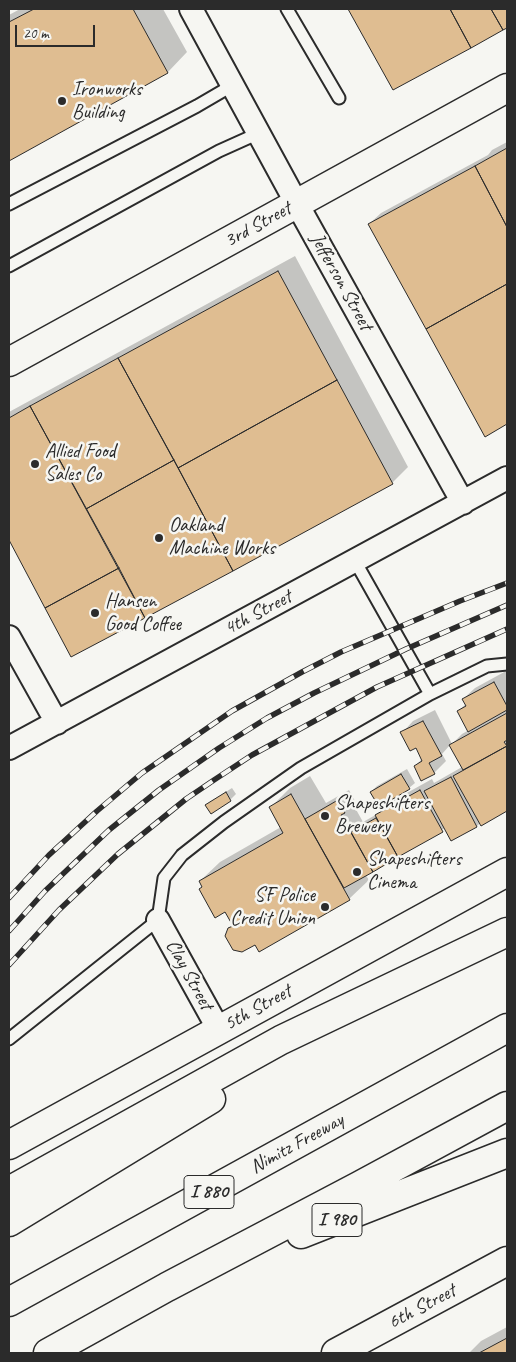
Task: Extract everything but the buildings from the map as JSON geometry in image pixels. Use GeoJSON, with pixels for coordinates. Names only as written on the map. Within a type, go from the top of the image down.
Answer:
{"type":"FeatureCollection","features":[{"type":"Feature","properties":{"kind":"main road","name":"3rd Street"},"geometry":{"type":"LineString","coordinates":[[9,362],[507,88]]}},
{"type":"Feature","properties":{"kind":"main road","name":"5th Street"},"geometry":{"type":"LineString","coordinates":[[9,1144],[507,872]]}},
{"type":"Feature","properties":{"kind":"main road"},"geometry":{"type":"LineString","coordinates":[[9,1192],[281,1040],[507,932]]}},
{"type":"Feature","properties":{"kind":"main road"},"geometry":{"type":"LineString","coordinates":[[9,1222],[414,977]]}},
{"type":"Feature","properties":{"kind":"main road","name":"Nimitz Freeway"},"geometry":{"type":"LineString","coordinates":[[9,1302],[507,1028]]}},
{"type":"Feature","properties":{"kind":"main road"},"geometry":{"type":"LineString","coordinates":[[48,1353],[167,1287],[507,1106]]}},
{"type":"Feature","properties":{"kind":"main road","name":"I 980"},"geometry":{"type":"LineString","coordinates":[[167,1287],[507,1153]]}},
{"type":"Feature","properties":{"kind":"main road","name":"6th Street"},"geometry":{"type":"LineString","coordinates":[[336,1353],[507,1261]]}},
{"type":"Feature","properties":{"kind":"street","name":"Jefferson Street"},"geometry":{"type":"LineString","coordinates":[[193,9],[297,204],[463,503]]}},
{"type":"Feature","properties":{"kind":"street","name":"4th Street"},"geometry":{"type":"LineString","coordinates":[[9,748],[507,478]]}},
{"type":"Feature","properties":{"kind":"street"},"geometry":{"type":"LineString","coordinates":[[9,638],[57,722]]}},
{"type":"Feature","properties":{"kind":"street","name":"Clay Street"},"geometry":{"type":"LineString","coordinates":[[158,920],[219,1030]]}},
{"type":"Feature","properties":{"kind":"lane"},"geometry":{"type":"LineString","coordinates":[[287,9],[339,98]]}},
{"type":"Feature","properties":{"kind":"lane"},"geometry":{"type":"LineString","coordinates":[[9,204],[233,86]]}},
{"type":"Feature","properties":{"kind":"lane"},"geometry":{"type":"LineString","coordinates":[[9,266],[219,151],[259,134]]}},
{"type":"Feature","properties":{"kind":"lane"},"geometry":{"type":"LineString","coordinates":[[355,561],[430,694]]}},
{"type":"Feature","properties":{"kind":"lane"},"geometry":{"type":"LineString","coordinates":[[9,1040],[158,920],[164,878],[182,855],[224,822],[301,768],[430,694],[487,666],[507,664]]}},
{"type":"Feature","properties":{"kind":"railway"},"geometry":{"type":"LineString","coordinates":[[9,898],[49,855],[142,773],[232,711],[341,652],[507,583]]}},
{"type":"Feature","properties":{"kind":"railway"},"geometry":{"type":"LineString","coordinates":[[9,931],[45,891],[109,830],[159,790],[219,748],[267,718],[314,693],[406,649],[507,605]]}},
{"type":"Feature","properties":{"kind":"railway"},"geometry":{"type":"LineString","coordinates":[[9,965],[59,910],[118,854],[186,799],[214,780],[252,755],[377,687],[507,629]]}},
{"type":"Feature","properties":{"kind":"place","name":"Ironworks Building"},"geometry":{"type":"Point","coordinates":[62,101]}},
{"type":"Feature","properties":{"kind":"place","name":"Allied Food Sales Co"},"geometry":{"type":"Point","coordinates":[35,464]}},
{"type":"Feature","properties":{"kind":"place","name":"Oakland Machine Works"},"geometry":{"type":"Point","coordinates":[159,538]}},
{"type":"Feature","properties":{"kind":"place","name":"Hansen Good Coffee"},"geometry":{"type":"Point","coordinates":[95,613]}},
{"type":"Feature","properties":{"kind":"place","name":"Shapeshifters Brewery"},"geometry":{"type":"Point","coordinates":[325,816]}},
{"type":"Feature","properties":{"kind":"place","name":"Shapeshifters Cinema"},"geometry":{"type":"Point","coordinates":[357,872]}},
{"type":"Feature","properties":{"kind":"place","name":"SF Police Credit Union"},"geometry":{"type":"Point","coordinates":[325,907]}}]}
